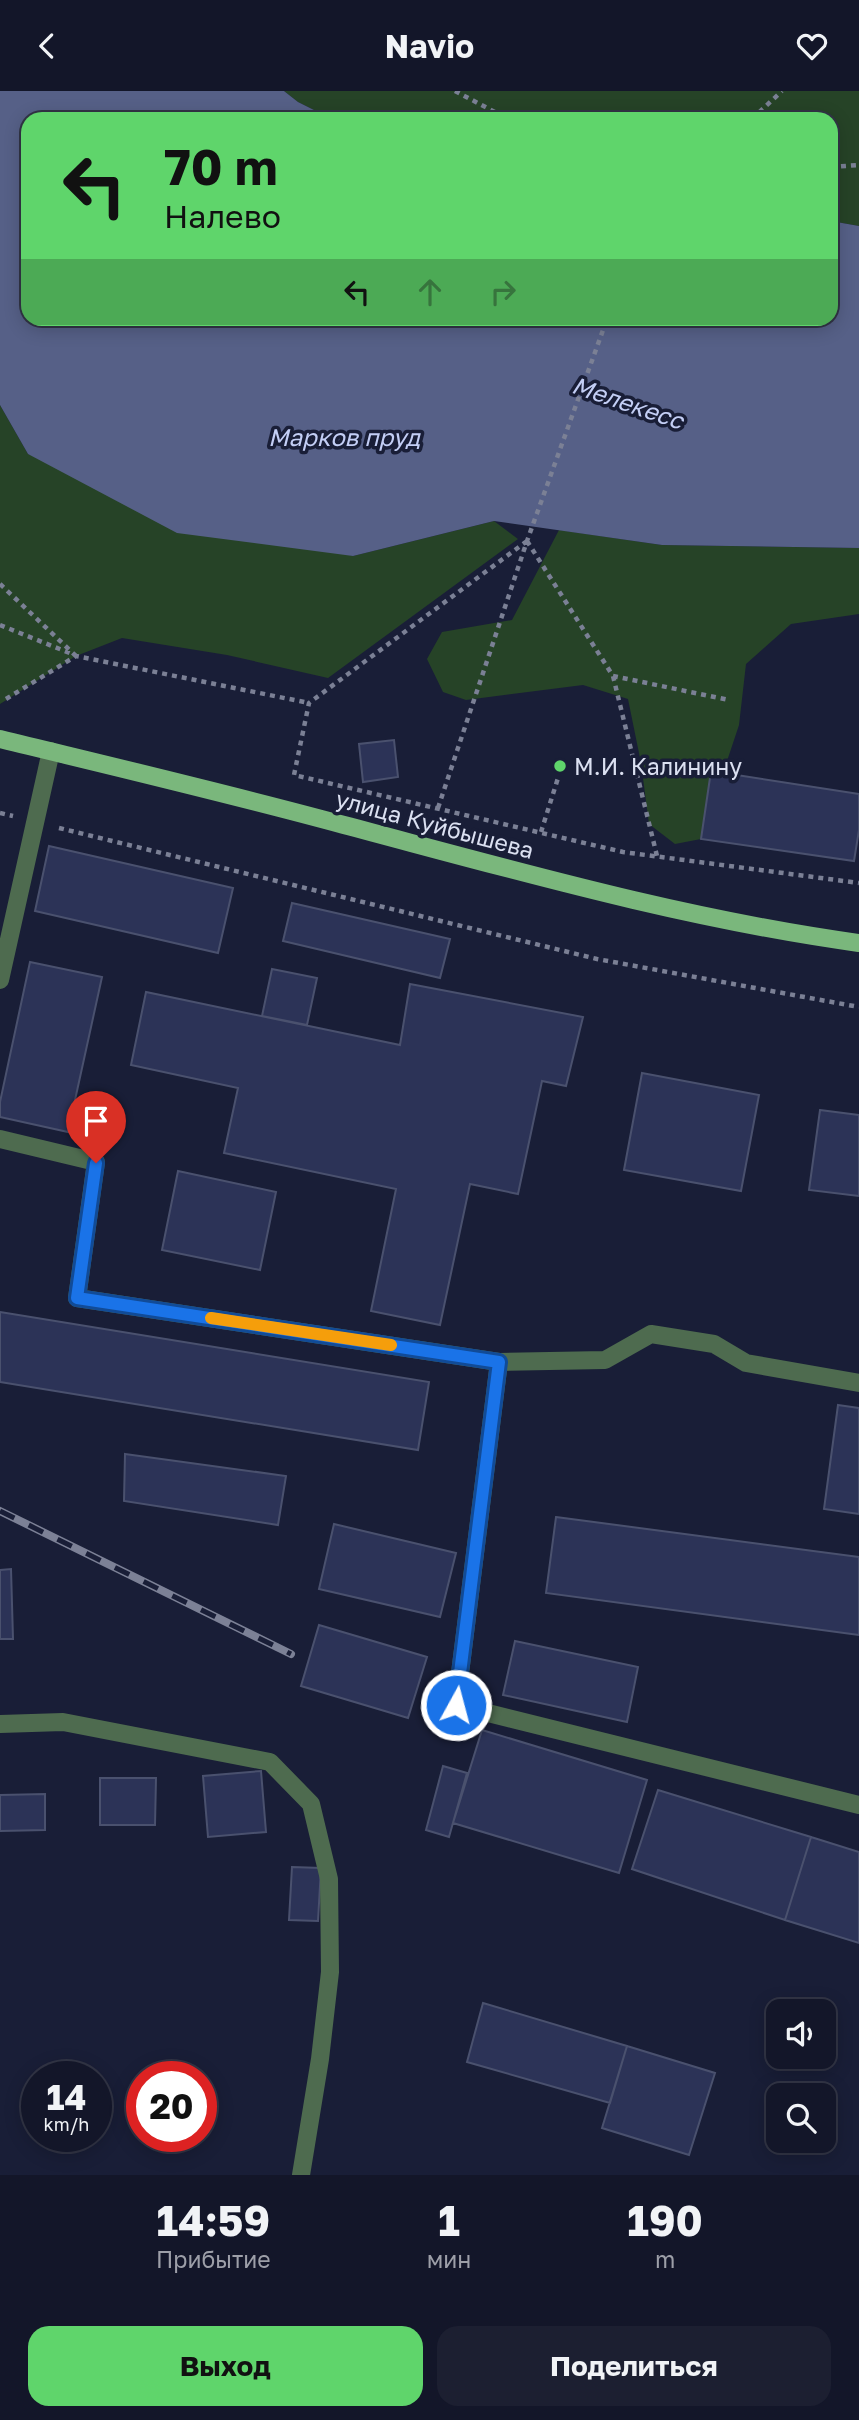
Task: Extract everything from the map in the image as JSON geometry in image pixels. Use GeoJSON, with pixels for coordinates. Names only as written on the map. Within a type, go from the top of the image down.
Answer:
{"type":"FeatureCollection","features":[{"type":"Feature","properties":{"kind":"main road","name":"улица Куйбышева"},"geometry":{"type":"LineString","coordinates":[[0,739],[318,818],[580,888],[803,935],[859,943]]}},
{"type":"Feature","properties":{"kind":"street"},"geometry":{"type":"LineString","coordinates":[[0,980],[51,751]]}},
{"type":"Feature","properties":{"kind":"street"},"geometry":{"type":"LineString","coordinates":[[0,1139],[96,1163],[77,1298],[499,1362],[605,1360],[651,1334],[714,1344],[746,1363],[859,1383]]}},
{"type":"Feature","properties":{"kind":"street"},"geometry":{"type":"LineString","coordinates":[[499,1362],[456,1705],[859,1805]]}},
{"type":"Feature","properties":{"kind":"street"},"geometry":{"type":"LineString","coordinates":[[0,1724],[64,1722],[270,1762],[311,1804],[330,1879],[330,1972],[320,2059],[301,2175]]}},
{"type":"Feature","properties":{"kind":"path"},"geometry":{"type":"LineString","coordinates":[[455,91],[495,112]]}},
{"type":"Feature","properties":{"kind":"path"},"geometry":{"type":"LineString","coordinates":[[760,112],[782,91]]}},
{"type":"Feature","properties":{"kind":"path"},"geometry":{"type":"LineString","coordinates":[[838,166],[859,165]]}},
{"type":"Feature","properties":{"kind":"path"},"geometry":{"type":"LineString","coordinates":[[438,808],[527,541],[604,326]]}},
{"type":"Feature","properties":{"kind":"path"},"geometry":{"type":"LineString","coordinates":[[527,541],[613,676],[657,856]]}},
{"type":"Feature","properties":{"kind":"path"},"geometry":{"type":"LineString","coordinates":[[527,541],[309,702],[294,775],[623,852],[859,883]]}},
{"type":"Feature","properties":{"kind":"path"},"geometry":{"type":"LineString","coordinates":[[0,584],[76,656]]}},
{"type":"Feature","properties":{"kind":"path"},"geometry":{"type":"LineString","coordinates":[[0,625],[76,656],[309,702]]}},
{"type":"Feature","properties":{"kind":"path"},"geometry":{"type":"LineString","coordinates":[[6,699],[76,656]]}},
{"type":"Feature","properties":{"kind":"path"},"geometry":{"type":"LineString","coordinates":[[613,676],[729,700]]}},
{"type":"Feature","properties":{"kind":"path"},"geometry":{"type":"LineString","coordinates":[[541,832],[558,778]]}},
{"type":"Feature","properties":{"kind":"path"},"geometry":{"type":"LineString","coordinates":[[0,813],[597,959],[859,1007]]}},
{"type":"Feature","properties":{"kind":"green space"},"geometry":{"type":"Polygon","coordinates":[[[284,91],[859,91],[859,226],[838,222],[838,112],[318,112],[284,91]]]}},
{"type":"Feature","properties":{"kind":"green space"},"geometry":{"type":"Polygon","coordinates":[[[0,405],[28,454],[353,556],[494,521],[518,539],[328,678],[227,655],[122,638],[76,656],[0,704],[0,405]]]}},
{"type":"Feature","properties":{"kind":"green space"},"geometry":{"type":"Polygon","coordinates":[[[559,530],[662,545],[859,548],[859,614],[791,624],[746,664],[739,725],[701,839],[675,844],[649,824],[641,763],[628,699],[583,685],[466,700],[443,692],[427,659],[442,632],[512,620],[559,530]]]}},
{"type":"Feature","properties":{"kind":"water","name":"Марков пруд"},"geometry":{"type":"Polygon","coordinates":[[[0,91],[284,91],[318,112],[21,112],[21,326],[838,326],[838,222],[859,226],[859,548],[662,545],[494,521],[353,556],[177,533],[28,454],[0,405],[0,91]]]}},
{"type":"Feature","properties":{"kind":"building"},"geometry":{"type":"Polygon","coordinates":[[[394,740],[398,777],[363,782],[359,744],[394,740]]]}},
{"type":"Feature","properties":{"kind":"building"},"geometry":{"type":"Polygon","coordinates":[[[711,771],[859,794],[859,830],[854,861],[701,839],[711,771]]]}},
{"type":"Feature","properties":{"kind":"building"},"geometry":{"type":"Polygon","coordinates":[[[49,846],[233,888],[218,953],[35,911],[49,846]]]}},
{"type":"Feature","properties":{"kind":"building"},"geometry":{"type":"Polygon","coordinates":[[[292,903],[450,939],[440,978],[283,941],[292,903]]]}},
{"type":"Feature","properties":{"kind":"building"},"geometry":{"type":"Polygon","coordinates":[[[30,962],[102,977],[68,1132],[0,1117],[0,1102],[30,962]]]}},
{"type":"Feature","properties":{"kind":"building"},"geometry":{"type":"Polygon","coordinates":[[[272,969],[317,978],[307,1025],[262,1016],[272,969]]]}},
{"type":"Feature","properties":{"kind":"building"},"geometry":{"type":"Polygon","coordinates":[[[410,984],[583,1017],[566,1086],[542,1081],[518,1194],[470,1184],[440,1325],[371,1311],[396,1189],[224,1153],[238,1088],[131,1065],[146,992],[400,1045],[410,984]]]}},
{"type":"Feature","properties":{"kind":"building"},"geometry":{"type":"Polygon","coordinates":[[[642,1073],[759,1095],[741,1191],[624,1170],[642,1073]]]}},
{"type":"Feature","properties":{"kind":"building"},"geometry":{"type":"Polygon","coordinates":[[[820,1110],[859,1115],[859,1196],[809,1190],[820,1110]]]}},
{"type":"Feature","properties":{"kind":"building"},"geometry":{"type":"Polygon","coordinates":[[[178,1171],[276,1192],[260,1270],[162,1250],[178,1171]]]}},
{"type":"Feature","properties":{"kind":"building"},"geometry":{"type":"Polygon","coordinates":[[[0,1312],[429,1382],[418,1450],[0,1382],[0,1312]]]}},
{"type":"Feature","properties":{"kind":"building"},"geometry":{"type":"Polygon","coordinates":[[[838,1405],[859,1408],[859,1514],[824,1509],[838,1405]]]}},
{"type":"Feature","properties":{"kind":"building"},"geometry":{"type":"Polygon","coordinates":[[[125,1454],[286,1476],[278,1525],[124,1501],[125,1454]]]}},
{"type":"Feature","properties":{"kind":"building"},"geometry":{"type":"Polygon","coordinates":[[[556,1517],[859,1557],[859,1635],[546,1593],[556,1517]]]}},
{"type":"Feature","properties":{"kind":"building"},"geometry":{"type":"Polygon","coordinates":[[[334,1524],[456,1553],[440,1617],[319,1589],[334,1524]]]}},
{"type":"Feature","properties":{"kind":"building"},"geometry":{"type":"Polygon","coordinates":[[[11,1569],[13,1639],[0,1639],[0,1570],[11,1569]]]}},
{"type":"Feature","properties":{"kind":"building"},"geometry":{"type":"Polygon","coordinates":[[[319,1625],[427,1657],[408,1718],[301,1686],[319,1625]]]}},
{"type":"Feature","properties":{"kind":"building"},"geometry":{"type":"Polygon","coordinates":[[[515,1641],[638,1667],[627,1722],[503,1695],[515,1641]]]}},
{"type":"Feature","properties":{"kind":"building"},"geometry":{"type":"Polygon","coordinates":[[[482,1730],[647,1780],[619,1873],[453,1823],[482,1730]]]}},
{"type":"Feature","properties":{"kind":"building"},"geometry":{"type":"Polygon","coordinates":[[[443,1766],[467,1773],[449,1837],[426,1830],[443,1766]]]}},
{"type":"Feature","properties":{"kind":"building"},"geometry":{"type":"Polygon","coordinates":[[[261,1771],[266,1832],[208,1837],[203,1776],[261,1771]]]}},
{"type":"Feature","properties":{"kind":"building"},"geometry":{"type":"Polygon","coordinates":[[[100,1778],[156,1778],[155,1825],[100,1825],[100,1778]]]}},
{"type":"Feature","properties":{"kind":"building"},"geometry":{"type":"Polygon","coordinates":[[[658,1790],[811,1837],[785,1920],[632,1869],[658,1790]]]}},
{"type":"Feature","properties":{"kind":"building"},"geometry":{"type":"Polygon","coordinates":[[[45,1794],[45,1830],[0,1831],[0,1795],[45,1794]]]}},
{"type":"Feature","properties":{"kind":"building"},"geometry":{"type":"Polygon","coordinates":[[[811,1837],[859,1852],[859,1943],[785,1920],[811,1837]]]}},
{"type":"Feature","properties":{"kind":"building"},"geometry":{"type":"Polygon","coordinates":[[[292,1867],[321,1868],[318,1921],[289,1920],[292,1867]]]}},
{"type":"Feature","properties":{"kind":"building"},"geometry":{"type":"Polygon","coordinates":[[[483,2003],[627,2046],[610,2103],[467,2062],[483,2003]]]}},
{"type":"Feature","properties":{"kind":"building"},"geometry":{"type":"Polygon","coordinates":[[[627,2046],[715,2073],[689,2155],[602,2128],[627,2046]]]}},
{"type":"Feature","properties":{"kind":"railway"},"geometry":{"type":"LineString","coordinates":[[0,1511],[291,1654]]}},
{"type":"Feature","properties":{"kind":"slow traffic"},"geometry":{"type":"LineString","coordinates":[[211,1318],[391,1345]]}},
{"type":"Feature","properties":{"kind":"place","name":"М.И. Калинину"},"geometry":{"type":"Point","coordinates":[560,766]}},
{"type":"Feature","properties":{"kind":"route"},"geometry":{"type":"LineString","coordinates":[[96,1163],[77,1298],[499,1362],[456,1705]]}},
{"type":"Feature","properties":{"kind":"water label","name":"Мелекесс"},"geometry":{"type":"Point","coordinates":[628,402]}}]}
